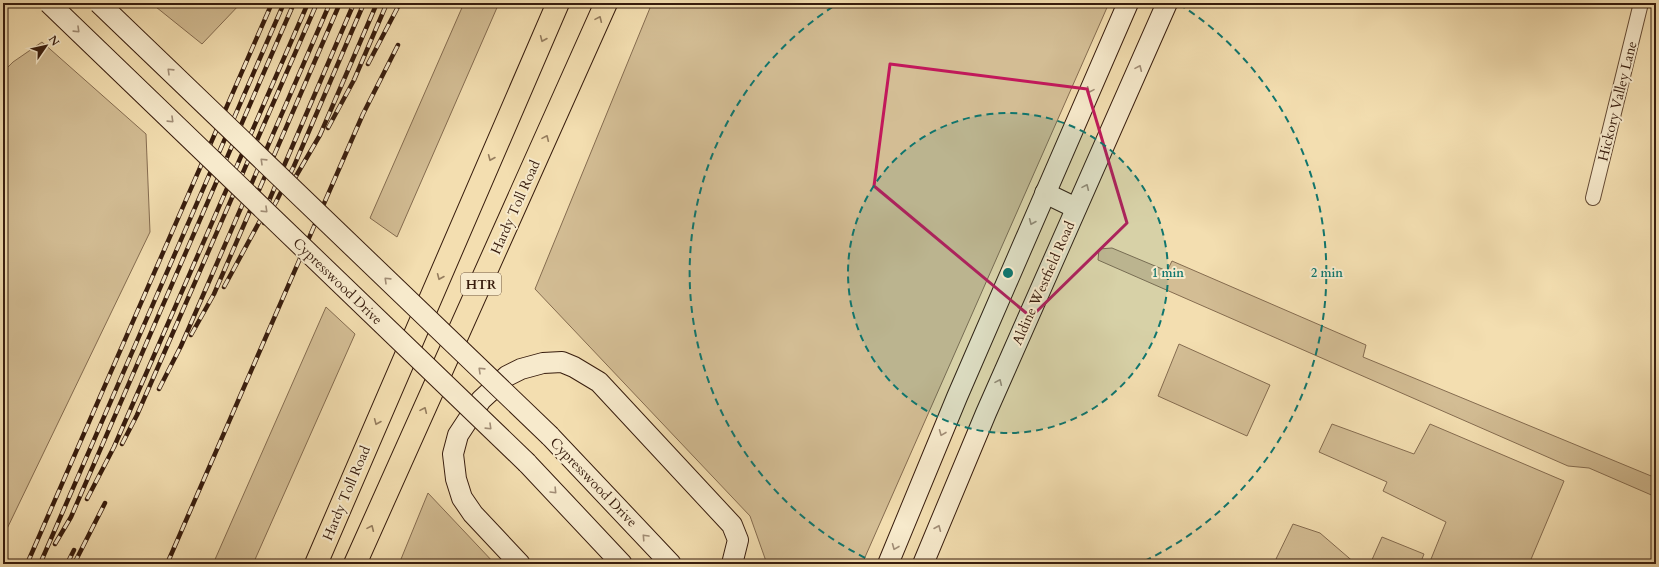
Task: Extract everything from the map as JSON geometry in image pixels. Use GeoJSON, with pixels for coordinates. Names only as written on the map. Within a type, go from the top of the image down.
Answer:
{"type":"FeatureCollection","features":[{"type":"Feature","properties":{"kind":"highway","name":"Hardy Toll Road"},"geometry":{"type":"LineString","coordinates":[[316,564],[558,3]]}},
{"type":"Feature","properties":{"kind":"highway","name":"Hardy Toll Road"},"geometry":{"type":"LineString","coordinates":[[355,564],[606,3]]}},
{"type":"Feature","properties":{"kind":"main road","name":"Cypresswood Drive"},"geometry":{"type":"LineString","coordinates":[[49,3],[527,463],[622,564]]}},
{"type":"Feature","properties":{"kind":"main road","name":"Cypresswood Drive"},"geometry":{"type":"LineString","coordinates":[[99,3],[550,436],[671,564]]}},
{"type":"Feature","properties":{"kind":"main road"},"geometry":{"type":"LineString","coordinates":[[888,564],[957,397],[1128,3]]}},
{"type":"Feature","properties":{"kind":"main road","name":"Aldine Westfield Road"},"geometry":{"type":"LineString","coordinates":[[923,564],[986,413],[1163,4]]}},
{"type":"Feature","properties":{"kind":"main road"},"geometry":{"type":"LineString","coordinates":[[1045,193],[1076,208]]}},
{"type":"Feature","properties":{"kind":"main road"},"geometry":{"type":"LineString","coordinates":[[520,564],[467,506],[458,488],[453,454],[458,435],[481,400],[507,376],[521,369],[552,362],[562,362],[574,367],[599,382],[732,525],[738,540],[728,560]]}},
{"type":"Feature","properties":{"kind":"main road"},"geometry":{"type":"LineString","coordinates":[[957,397],[986,413]]}},
{"type":"Feature","properties":{"kind":"street","name":"Hickory Valley Lane"},"geometry":{"type":"LineString","coordinates":[[1593,198],[1641,3]]}},
{"type":"Feature","properties":{"kind":"highlighted area"},"geometry":{"type":"Polygon","coordinates":[[[890,64],[1087,89],[1127,223],[1031,317],[874,186],[890,64]]]}},
{"type":"Feature","properties":{"kind":"shaded area"},"geometry":{"type":"Polygon","coordinates":[[[151,3],[241,3],[202,44],[151,3]]]}},
{"type":"Feature","properties":{"kind":"shaded area"},"geometry":{"type":"Polygon","coordinates":[[[464,3],[499,3],[397,237],[370,218],[464,3]]]}},
{"type":"Feature","properties":{"kind":"shaded area"},"geometry":{"type":"Polygon","coordinates":[[[652,3],[1109,3],[862,564],[767,564],[750,516],[535,289],[652,3]]]}},
{"type":"Feature","properties":{"kind":"shaded area"},"geometry":{"type":"Polygon","coordinates":[[[42,42],[146,134],[150,232],[3,537],[3,72],[13,62],[42,42]]]}},
{"type":"Feature","properties":{"kind":"shaded area"},"geometry":{"type":"Polygon","coordinates":[[[1112,248],[1167,271],[1172,261],[1366,345],[1363,357],[1656,478],[1656,497],[1589,468],[1568,466],[1098,260],[1099,249],[1112,248]]]}},
{"type":"Feature","properties":{"kind":"shaded area"},"geometry":{"type":"Polygon","coordinates":[[[326,307],[355,334],[253,564],[213,564],[326,307]]]}},
{"type":"Feature","properties":{"kind":"shaded area"},"geometry":{"type":"Polygon","coordinates":[[[1179,344],[1270,385],[1247,436],[1158,396],[1179,344]]]}},
{"type":"Feature","properties":{"kind":"shaded area"},"geometry":{"type":"Polygon","coordinates":[[[1332,424],[1414,454],[1430,424],[1564,481],[1529,564],[1429,564],[1446,522],[1383,491],[1387,482],[1319,452],[1332,424]]]}},
{"type":"Feature","properties":{"kind":"shaded area"},"geometry":{"type":"Polygon","coordinates":[[[428,493],[495,564],[399,564],[428,493]]]}},
{"type":"Feature","properties":{"kind":"shaded area"},"geometry":{"type":"Polygon","coordinates":[[[1293,524],[1320,533],[1356,564],[1284,564],[1276,559],[1293,524]]]}},
{"type":"Feature","properties":{"kind":"shaded area"},"geometry":{"type":"Polygon","coordinates":[[[1382,537],[1424,554],[1420,564],[1375,564],[1371,562],[1382,537]]]}},
{"type":"Feature","properties":{"kind":"railway"},"geometry":{"type":"LineString","coordinates":[[27,564],[272,3]]}},
{"type":"Feature","properties":{"kind":"railway"},"geometry":{"type":"LineString","coordinates":[[40,564],[284,3]]}},
{"type":"Feature","properties":{"kind":"railway"},"geometry":{"type":"LineString","coordinates":[[55,544],[71,517],[294,3]]}},
{"type":"Feature","properties":{"kind":"railway"},"geometry":{"type":"LineString","coordinates":[[87,499],[114,447],[308,3]]}},
{"type":"Feature","properties":{"kind":"railway"},"geometry":{"type":"LineString","coordinates":[[122,444],[137,415],[317,3]]}},
{"type":"Feature","properties":{"kind":"railway"},"geometry":{"type":"LineString","coordinates":[[159,389],[181,346],[330,3]]}},
{"type":"Feature","properties":{"kind":"railway"},"geometry":{"type":"LineString","coordinates":[[191,335],[214,294],[340,3]]}},
{"type":"Feature","properties":{"kind":"railway"},"geometry":{"type":"LineString","coordinates":[[224,287],[262,217],[354,3]]}},
{"type":"Feature","properties":{"kind":"railway"},"geometry":{"type":"LineString","coordinates":[[264,223],[294,166],[364,3]]}},
{"type":"Feature","properties":{"kind":"railway"},"geometry":{"type":"LineString","coordinates":[[292,183],[320,135],[377,3]]}},
{"type":"Feature","properties":{"kind":"railway"},"geometry":{"type":"LineString","coordinates":[[328,128],[354,80],[387,3]]}},
{"type":"Feature","properties":{"kind":"railway"},"geometry":{"type":"LineString","coordinates":[[368,64],[400,3]]}},
{"type":"Feature","properties":{"kind":"railway"},"geometry":{"type":"LineString","coordinates":[[167,564],[363,114],[398,45]]}},
{"type":"Feature","properties":{"kind":"railway"},"geometry":{"type":"LineString","coordinates":[[74,564],[105,503]]}},
{"type":"Feature","properties":{"kind":"railway"},"geometry":{"type":"LineString","coordinates":[[67,564],[74,550]]}}]}
